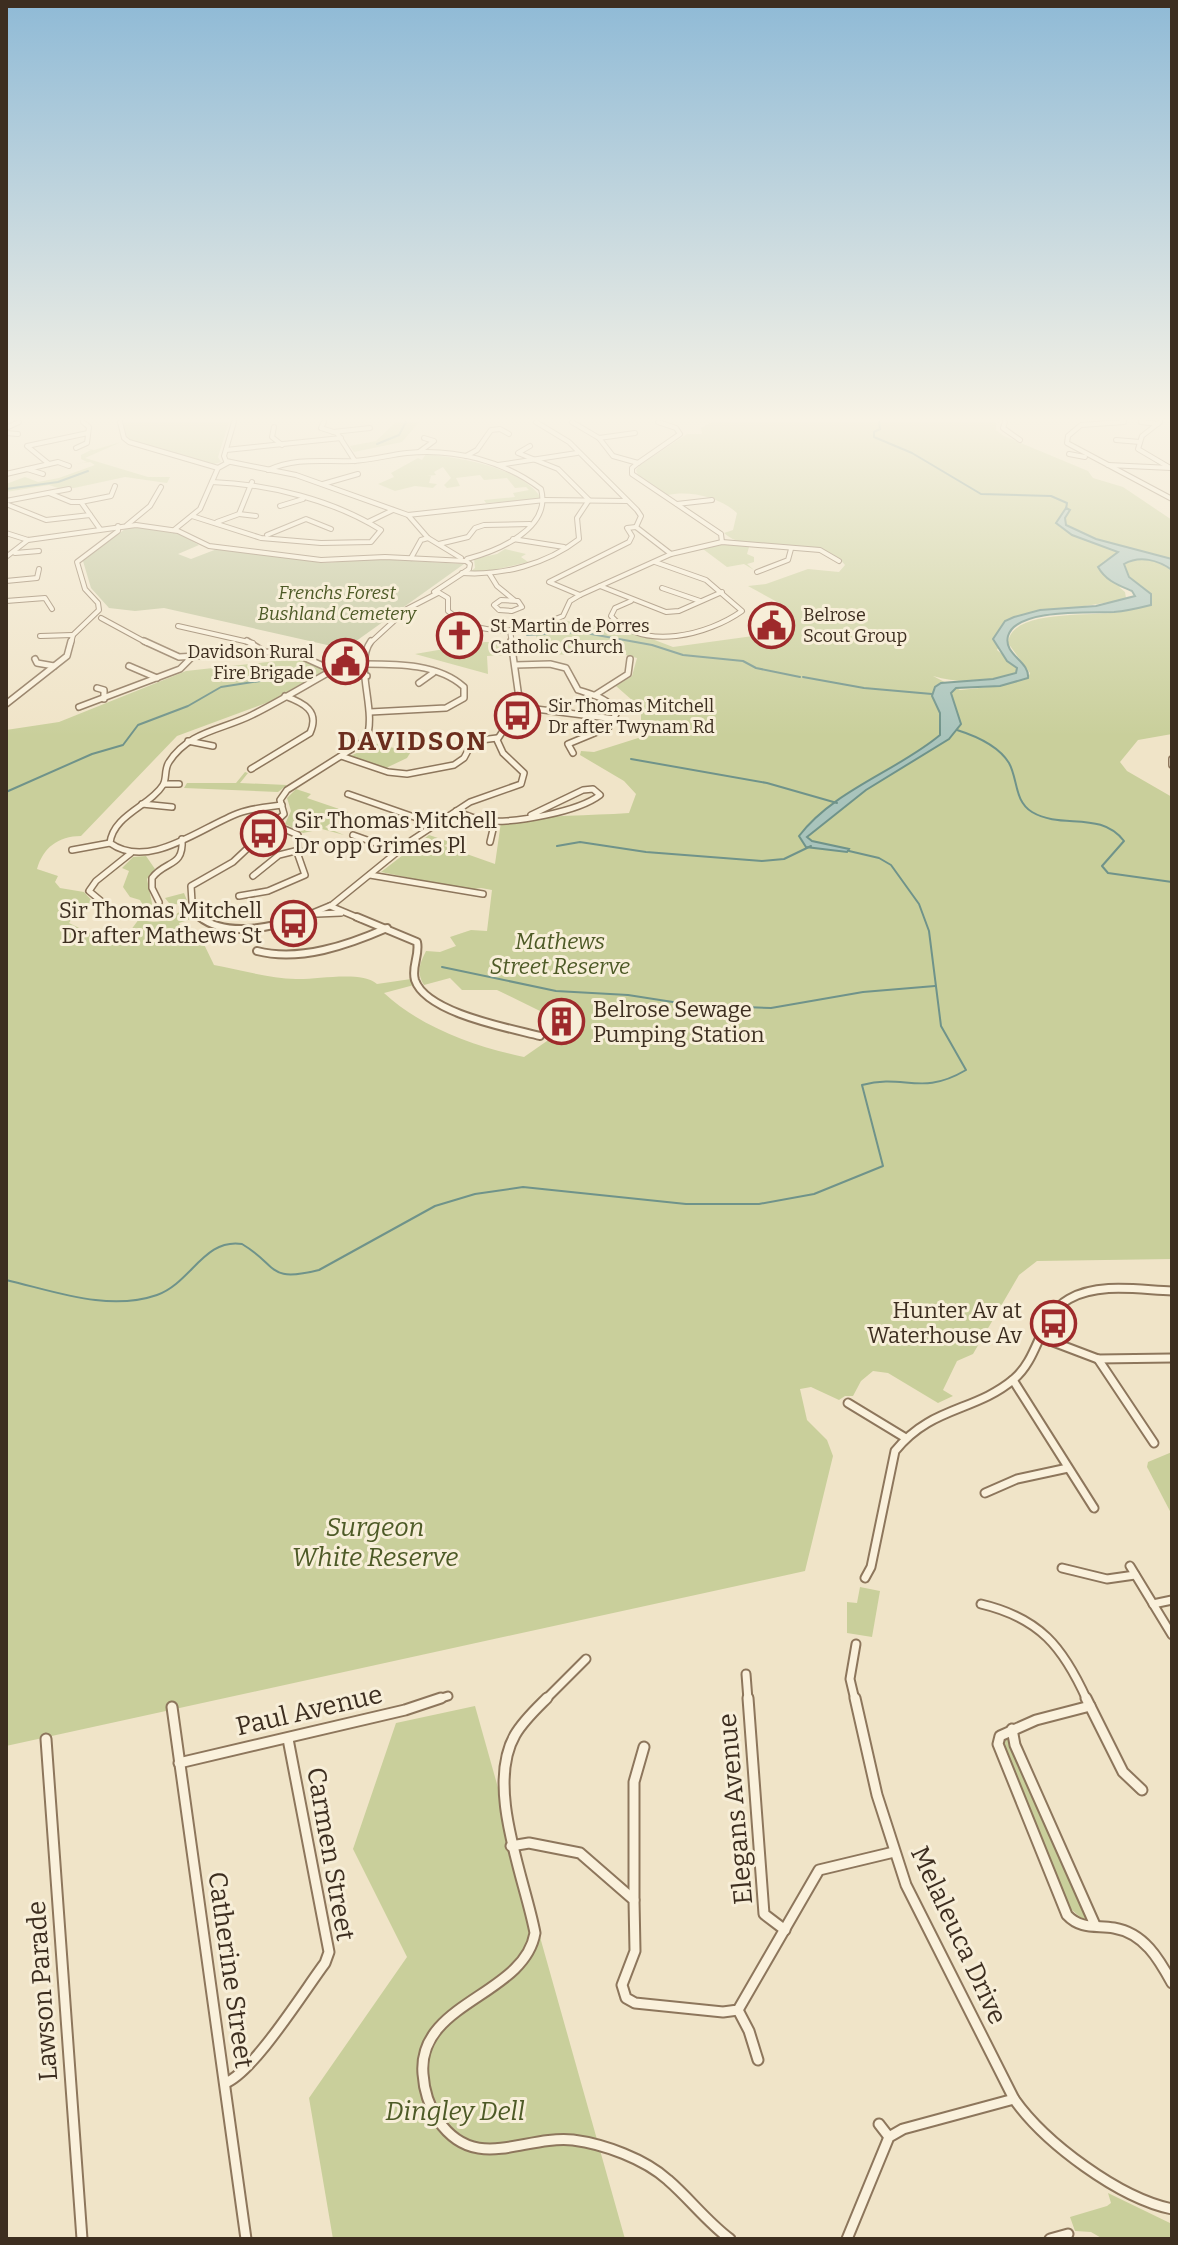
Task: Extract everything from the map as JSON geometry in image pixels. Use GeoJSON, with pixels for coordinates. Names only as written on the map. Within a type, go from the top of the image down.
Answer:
{"type":"FeatureCollection","features":[{"type":"Feature","properties":{"kind":"street"},"geometry":{"type":"LineString","coordinates":[[6,533],[26,540],[113,527]]}},
{"type":"Feature","properties":{"kind":"street"},"geometry":{"type":"LineString","coordinates":[[6,704],[69,653],[73,635],[100,607],[85,589],[77,562],[118,531],[118,527]]}},
{"type":"Feature","properties":{"kind":"street"},"geometry":{"type":"LineString","coordinates":[[144,527],[174,530],[207,545],[321,560],[463,559],[494,552],[527,527]]}},
{"type":"Feature","properties":{"kind":"street"},"geometry":{"type":"LineString","coordinates":[[174,530],[178,527]]}},
{"type":"Feature","properties":{"kind":"street"},"geometry":{"type":"LineString","coordinates":[[225,527],[232,531],[335,545],[374,541],[381,530],[376,527]]}},
{"type":"Feature","properties":{"kind":"street"},"geometry":{"type":"LineString","coordinates":[[265,536],[287,527]]}},
{"type":"Feature","properties":{"kind":"street"},"geometry":{"type":"LineString","coordinates":[[325,527],[331,529]]}},
{"type":"Feature","properties":{"kind":"street"},"geometry":{"type":"LineString","coordinates":[[418,527],[428,538],[470,566],[373,636],[364,650],[371,727],[367,737],[287,790],[281,797],[284,814],[275,825],[233,862],[195,882],[190,889],[194,909],[206,922],[229,928],[272,925],[330,906],[398,851],[456,811],[476,799],[508,791],[524,782],[524,773],[501,751],[497,738]]}},
{"type":"Feature","properties":{"kind":"street"},"geometry":{"type":"LineString","coordinates":[[469,527],[481,527]]}},
{"type":"Feature","properties":{"kind":"street"},"geometry":{"type":"LineString","coordinates":[[462,573],[489,573],[519,567],[568,548],[579,539],[578,527]]}},
{"type":"Feature","properties":{"kind":"street"},"geometry":{"type":"LineString","coordinates":[[580,595],[549,582],[629,542],[632,536],[627,528],[636,527],[671,554]]}},
{"type":"Feature","properties":{"kind":"street"},"geometry":{"type":"LineString","coordinates":[[710,527],[747,546]]}},
{"type":"Feature","properties":{"kind":"street"},"geometry":{"type":"LineString","coordinates":[[439,544],[468,537],[475,528]]}},
{"type":"Feature","properties":{"kind":"street"},"geometry":{"type":"LineString","coordinates":[[721,534],[722,542]]}},
{"type":"Feature","properties":{"kind":"street"},"geometry":{"type":"LineString","coordinates":[[6,539],[14,536]]}},
{"type":"Feature","properties":{"kind":"street"},"geometry":{"type":"LineString","coordinates":[[411,558],[421,540],[428,538]]}},
{"type":"Feature","properties":{"kind":"street"},"geometry":{"type":"LineString","coordinates":[[513,539],[568,548]]}},
{"type":"Feature","properties":{"kind":"street"},"geometry":{"type":"LineString","coordinates":[[6,557],[26,540]]}},
{"type":"Feature","properties":{"kind":"street"},"geometry":{"type":"LineString","coordinates":[[436,593],[448,598],[448,611],[461,622],[487,630],[510,631],[554,622],[563,616],[570,601],[580,595],[671,554],[722,542],[824,551],[839,561]]}},
{"type":"Feature","properties":{"kind":"street"},"geometry":{"type":"LineString","coordinates":[[757,572],[788,560],[791,549]]}},
{"type":"Feature","properties":{"kind":"street"},"geometry":{"type":"LineString","coordinates":[[12,553],[39,551]]}},
{"type":"Feature","properties":{"kind":"street"},"geometry":{"type":"LineString","coordinates":[[631,601],[615,608],[611,616],[614,620],[646,634],[672,637],[702,631],[740,613],[741,608],[701,578],[655,562]]}},
{"type":"Feature","properties":{"kind":"street"},"geometry":{"type":"LineString","coordinates":[[6,581],[37,578],[39,569]]}},
{"type":"Feature","properties":{"kind":"street"},"geometry":{"type":"LineString","coordinates":[[489,573],[497,586],[522,605],[516,610],[503,611],[494,607],[498,602],[514,600]]}},
{"type":"Feature","properties":{"kind":"street"},"geometry":{"type":"LineString","coordinates":[[600,586],[631,601],[666,612],[679,611],[722,592]]}},
{"type":"Feature","properties":{"kind":"street"},"geometry":{"type":"LineString","coordinates":[[662,588],[700,601]]}},
{"type":"Feature","properties":{"kind":"street"},"geometry":{"type":"LineString","coordinates":[[7,609],[6,600],[42,598],[47,599],[52,609]]}},
{"type":"Feature","properties":{"kind":"street"},"geometry":{"type":"LineString","coordinates":[[101,618],[168,654],[191,658],[263,651],[300,653],[343,675],[367,676]]}},
{"type":"Feature","properties":{"kind":"street"},"geometry":{"type":"LineString","coordinates":[[178,626],[252,642],[263,651]]}},
{"type":"Feature","properties":{"kind":"street"},"geometry":{"type":"LineString","coordinates":[[341,756],[388,772],[407,774],[454,765],[464,758],[473,741],[497,738],[520,707],[510,631]]}},
{"type":"Feature","properties":{"kind":"street"},"geometry":{"type":"LineString","coordinates":[[40,636],[73,635]]}},
{"type":"Feature","properties":{"kind":"street"},"geometry":{"type":"LineString","coordinates":[[79,707],[186,666],[191,658]]}},
{"type":"Feature","properties":{"kind":"street"},"geometry":{"type":"LineString","coordinates":[[35,659],[37,663],[54,666]]}},
{"type":"Feature","properties":{"kind":"street"},"geometry":{"type":"LineString","coordinates":[[595,695],[628,674],[630,659]]}},
{"type":"Feature","properties":{"kind":"street"},"geometry":{"type":"LineString","coordinates":[[366,664],[398,663],[463,684],[462,701],[438,709],[370,712]]}},
{"type":"Feature","properties":{"kind":"street"},"geometry":{"type":"LineString","coordinates":[[515,665],[558,665],[570,673],[572,686],[615,707],[615,719],[601,732],[568,744],[573,753]]}},
{"type":"Feature","properties":{"kind":"street"},"geometry":{"type":"LineString","coordinates":[[129,666],[157,678]]}},
{"type":"Feature","properties":{"kind":"street"},"geometry":{"type":"LineString","coordinates":[[110,843],[116,829],[164,784],[167,764],[188,741],[206,731],[250,716],[333,670]]}},
{"type":"Feature","properties":{"kind":"street"},"geometry":{"type":"LineString","coordinates":[[419,683],[433,673]]}},
{"type":"Feature","properties":{"kind":"street"},"geometry":{"type":"LineString","coordinates":[[97,688],[104,690],[104,699]]}},
{"type":"Feature","properties":{"kind":"street"},"geometry":{"type":"LineString","coordinates":[[251,769],[310,733],[314,727],[313,711],[309,706],[285,696]]}},
{"type":"Feature","properties":{"kind":"street"},"geometry":{"type":"LineString","coordinates":[[520,707],[615,719]]}},
{"type":"Feature","properties":{"kind":"street"},"geometry":{"type":"LineString","coordinates":[[188,741],[213,746]]}},
{"type":"Feature","properties":{"kind":"street"},"geometry":{"type":"LineString","coordinates":[[164,784],[179,784]]}},
{"type":"Feature","properties":{"kind":"street"},"geometry":{"type":"LineString","coordinates":[[456,811],[481,820],[495,821],[531,815],[591,802],[600,795],[593,789],[583,790],[531,815]]}},
{"type":"Feature","properties":{"kind":"street"},"geometry":{"type":"LineString","coordinates":[[348,794],[437,825]]}},
{"type":"Feature","properties":{"kind":"street"},"geometry":{"type":"LineString","coordinates":[[142,804],[172,807]]}},
{"type":"Feature","properties":{"kind":"street"},"geometry":{"type":"LineString","coordinates":[[110,843],[114,849],[131,853],[154,851],[241,812],[282,805]]}},
{"type":"Feature","properties":{"kind":"street"},"geometry":{"type":"LineString","coordinates":[[490,842],[495,821]]}},
{"type":"Feature","properties":{"kind":"street"},"geometry":{"type":"LineString","coordinates":[[239,896],[268,891],[305,875],[297,833],[275,825]]}},
{"type":"Feature","properties":{"kind":"street"},"geometry":{"type":"LineString","coordinates":[[353,835],[398,851]]}},
{"type":"Feature","properties":{"kind":"street"},"geometry":{"type":"LineString","coordinates":[[159,902],[151,888],[151,878],[157,871],[181,858],[185,851],[182,839]]}},
{"type":"Feature","properties":{"kind":"street"},"geometry":{"type":"LineString","coordinates":[[72,850],[110,843]]}},
{"type":"Feature","properties":{"kind":"street"},"geometry":{"type":"LineString","coordinates":[[253,876],[279,855],[299,850]]}},
{"type":"Feature","properties":{"kind":"street"},"geometry":{"type":"LineString","coordinates":[[113,911],[92,897],[91,885],[131,853]]}},
{"type":"Feature","properties":{"kind":"street"},"geometry":{"type":"LineString","coordinates":[[370,875],[483,894]]}},
{"type":"Feature","properties":{"kind":"street"},"geometry":{"type":"LineString","coordinates":[[330,906],[417,942],[420,949],[413,974],[416,985],[425,994],[449,1008],[540,1036]]}},
{"type":"Feature","properties":{"kind":"street"},"geometry":{"type":"LineString","coordinates":[[312,914],[345,913]]}},
{"type":"Feature","properties":{"kind":"street"},"geometry":{"type":"LineString","coordinates":[[257,951],[274,956],[296,954],[374,935],[387,928]]}},
{"type":"Feature","properties":{"kind":"street"},"geometry":{"type":"LineString","coordinates":[[865,1578],[871,1567],[895,1451],[904,1437],[922,1424],[1013,1380],[1054,1311],[1074,1297],[1095,1292],[1172,1291]]}},
{"type":"Feature","properties":{"kind":"street"},"geometry":{"type":"LineString","coordinates":[[1040,1337],[1098,1359],[1172,1358]]}},
{"type":"Feature","properties":{"kind":"street"},"geometry":{"type":"LineString","coordinates":[[1098,1359],[1154,1443]]}},
{"type":"Feature","properties":{"kind":"street"},"geometry":{"type":"LineString","coordinates":[[1013,1380],[1094,1508]]}},
{"type":"Feature","properties":{"kind":"street"},"geometry":{"type":"LineString","coordinates":[[848,1403],[904,1437]]}},
{"type":"Feature","properties":{"kind":"street"},"geometry":{"type":"LineString","coordinates":[[985,1493],[1017,1479],[1068,1468]]}},
{"type":"Feature","properties":{"kind":"street"},"geometry":{"type":"LineString","coordinates":[[1130,1566],[1172,1635]]}},
{"type":"Feature","properties":{"kind":"street"},"geometry":{"type":"LineString","coordinates":[[1062,1568],[1100,1579],[1119,1580],[1135,1575]]}},
{"type":"Feature","properties":{"kind":"street"},"geometry":{"type":"LineString","coordinates":[[1153,1604],[1172,1600]]}},
{"type":"Feature","properties":{"kind":"street"},"geometry":{"type":"LineString","coordinates":[[981,1604],[1005,1608],[1044,1630],[1090,1706],[1123,1772],[1142,1790]]}},
{"type":"Feature","properties":{"kind":"street","name":"Melaleuca Drive"},"geometry":{"type":"LineString","coordinates":[[856,1644],[850,1679],[894,1852],[920,1915],[1014,2099],[1029,2122],[1072,2160],[1152,2204],[1172,2209]]}},
{"type":"Feature","properties":{"kind":"street"},"geometry":{"type":"LineString","coordinates":[[586,1659],[524,1723],[512,1741],[503,1806],[534,1925],[536,1939],[533,1950],[517,1967],[448,2017],[428,2040],[422,2069],[427,2098],[434,2115],[457,2141],[473,2148],[489,2150],[572,2140],[652,2167],[717,2231],[730,2239]]}},
{"type":"Feature","properties":{"kind":"street","name":"Elegans Avenue"},"geometry":{"type":"LineString","coordinates":[[746,1674],[764,1914],[785,1930]]}},
{"type":"Feature","properties":{"kind":"street","name":"Paul Avenue"},"geometry":{"type":"LineString","coordinates":[[179,1763],[288,1739],[448,1696]]}},
{"type":"Feature","properties":{"kind":"street"},"geometry":{"type":"LineString","coordinates":[[1090,1706],[1012,1729],[1000,1736],[998,1744],[1062,1906],[1073,1923],[1080,1927],[1095,1925],[1123,1930],[1142,1940],[1170,1977]]}},
{"type":"Feature","properties":{"kind":"street","name":"Catherine Street"},"geometry":{"type":"LineString","coordinates":[[172,1707],[246,2239]]}},
{"type":"Feature","properties":{"kind":"street"},"geometry":{"type":"LineString","coordinates":[[1012,1729],[1015,1745],[1095,1925]]}},
{"type":"Feature","properties":{"kind":"street","name":"Lawson Parade"},"geometry":{"type":"LineString","coordinates":[[46,1739],[82,2239]]}},
{"type":"Feature","properties":{"kind":"street","name":"Carmen Street"},"geometry":{"type":"LineString","coordinates":[[225,2083],[236,2079],[253,2060],[325,1963],[329,1952],[288,1739]]}},
{"type":"Feature","properties":{"kind":"street"},"geometry":{"type":"LineString","coordinates":[[644,1747],[634,1782],[635,1951],[622,1985],[626,1998],[635,2003],[723,2012],[738,2010]]}},
{"type":"Feature","properties":{"kind":"street"},"geometry":{"type":"LineString","coordinates":[[511,1846],[529,1843],[580,1853],[634,1900]]}},
{"type":"Feature","properties":{"kind":"street"},"geometry":{"type":"LineString","coordinates":[[738,2010],[819,1870],[894,1852]]}},
{"type":"Feature","properties":{"kind":"street"},"geometry":{"type":"LineString","coordinates":[[738,2010],[749,2031],[758,2060]]}},
{"type":"Feature","properties":{"kind":"street"},"geometry":{"type":"LineString","coordinates":[[847,2239],[889,2137],[903,2129],[1014,2099]]}},
{"type":"Feature","properties":{"kind":"street"},"geometry":{"type":"LineString","coordinates":[[879,2124],[889,2137]]}},
{"type":"Feature","properties":{"kind":"street"},"geometry":{"type":"LineString","coordinates":[[1050,2239],[1068,2234]]}},
{"type":"Feature","properties":{"kind":"green space","name":"Frenchs Forest Bushland Cemetery"},"geometry":{"type":"Polygon","coordinates":[[[128,527],[135,527],[177,532],[199,545],[178,554],[191,559],[217,549],[324,563],[378,559],[464,564],[345,649],[164,608],[135,611],[109,608],[91,588],[83,561],[128,527]]]}},
{"type":"Feature","properties":{"kind":"green space"},"geometry":{"type":"Polygon","coordinates":[[[734,527],[1060,527],[1072,535],[1119,552],[1103,562],[1132,591],[1119,587],[1126,598],[1136,598],[1014,617],[997,650],[1018,668],[1016,673],[974,681],[933,676],[960,690],[1000,686],[1028,678],[1030,673],[1008,643],[1013,632],[1024,624],[1057,616],[1124,611],[1151,594],[1129,577],[1124,562],[1146,557],[1172,570],[1172,734],[1138,740],[1120,762],[1127,771],[1172,797],[1172,1259],[1037,1261],[1019,1275],[973,1354],[957,1361],[943,1390],[953,1396],[938,1403],[888,1373],[873,1371],[861,1381],[853,1396],[839,1400],[811,1387],[800,1389],[807,1420],[827,1440],[833,1456],[805,1571],[6,1746],[6,730],[59,722],[186,671],[304,658],[326,670],[269,702],[177,736],[81,836],[65,838],[47,849],[37,869],[58,876],[55,882],[60,888],[84,892],[95,904],[76,913],[69,923],[112,944],[128,934],[139,919],[159,921],[181,911],[187,906],[169,903],[165,898],[184,893],[194,918],[179,923],[181,928],[178,932],[200,936],[214,965],[286,978],[360,977],[377,984],[411,979],[414,985],[384,993],[431,1026],[487,1048],[524,1057],[557,1034],[582,1026],[569,1020],[567,1015],[540,1011],[497,990],[462,990],[450,978],[424,985],[420,976],[426,951],[440,952],[456,946],[450,937],[471,930],[487,931],[492,890],[468,890],[381,872],[429,835],[450,842],[444,846],[495,864],[501,822],[629,813],[636,794],[624,781],[580,755],[581,751],[594,752],[654,733],[656,725],[641,724],[641,708],[616,686],[632,676],[637,658],[610,651],[576,655],[519,653],[517,643],[538,643],[535,632],[564,620],[583,625],[618,626],[673,647],[790,631],[782,625],[792,619],[781,612],[790,609],[748,586],[766,584],[808,569],[839,572],[845,565],[833,554],[819,549],[752,545],[724,533],[734,527]]]}},
{"type":"Feature","properties":{"kind":"green space"},"geometry":{"type":"Polygon","coordinates":[[[1070,527],[1172,527],[1172,559],[1096,539],[1070,527]]]}},
{"type":"Feature","properties":{"kind":"green space"},"geometry":{"type":"Polygon","coordinates":[[[725,544],[749,547],[747,554],[754,557],[754,562],[747,564],[754,570],[744,564],[727,567],[703,549],[725,544]]]}},
{"type":"Feature","properties":{"kind":"green space"},"geometry":{"type":"Polygon","coordinates":[[[505,549],[526,554],[521,557],[528,562],[481,573],[470,572],[475,568],[474,559],[505,549]]]}},
{"type":"Feature","properties":{"kind":"green space"},"geometry":{"type":"Polygon","coordinates":[[[485,642],[507,642],[509,655],[487,656],[488,674],[415,654],[485,642]]]}},
{"type":"Feature","properties":{"kind":"green space"},"geometry":{"type":"Polygon","coordinates":[[[387,740],[391,740],[387,747],[412,750],[407,758],[386,768],[350,756],[379,743],[385,745],[387,740]]]}},
{"type":"Feature","properties":{"kind":"green space"},"geometry":{"type":"Polygon","coordinates":[[[245,772],[248,773],[240,783],[287,785],[278,792],[184,788],[187,783],[236,783],[245,772]]]}},
{"type":"Feature","properties":{"kind":"green space"},"geometry":{"type":"Polygon","coordinates":[[[296,789],[311,794],[307,798],[348,812],[325,827],[344,835],[322,829],[303,833],[285,824],[291,811],[287,798],[296,789]]]}},
{"type":"Feature","properties":{"kind":"green space"},"geometry":{"type":"Polygon","coordinates":[[[146,856],[155,869],[147,879],[153,908],[145,909],[140,900],[130,897],[123,887],[129,871],[122,868],[133,857],[146,856]]]}},
{"type":"Feature","properties":{"kind":"green space"},"geometry":{"type":"Polygon","coordinates":[[[1172,1452],[1172,1515],[1147,1467],[1148,1462],[1172,1452]]]}},
{"type":"Feature","properties":{"kind":"green space"},"geometry":{"type":"Polygon","coordinates":[[[860,1587],[880,1591],[872,1637],[847,1633],[847,1602],[857,1603],[860,1587]]]}},
{"type":"Feature","properties":{"kind":"green space","name":"Dingley Dell"},"geometry":{"type":"Polygon","coordinates":[[[475,1706],[625,2239],[333,2239],[309,2098],[407,1957],[353,1849],[396,1723],[475,1706]]]}},
{"type":"Feature","properties":{"kind":"green space"},"geometry":{"type":"Polygon","coordinates":[[[1004,1738],[1011,1740],[1087,1918],[1086,1922],[1066,1905],[1002,1743],[1004,1738]]]}},
{"type":"Feature","properties":{"kind":"green space"},"geometry":{"type":"Polygon","coordinates":[[[1108,2193],[1172,2224],[1172,2239],[1103,2239],[1091,2232],[1075,2231],[1070,2217],[1107,2206],[1111,2203],[1108,2193]]]}},
{"type":"Feature","properties":{"kind":"water"},"geometry":{"type":"Polygon","coordinates":[[[1061,527],[1070,527],[1096,539],[1172,559],[1172,570],[1149,560],[1124,564],[1129,577],[1151,594],[1151,605],[1119,612],[1039,616],[1014,627],[1008,636],[1009,648],[1025,667],[1028,678],[1000,686],[956,688],[951,693],[961,724],[949,739],[866,790],[807,837],[812,841],[849,849],[847,852],[806,847],[799,836],[813,820],[848,793],[940,735],[940,713],[932,696],[935,687],[941,683],[993,679],[1016,673],[1017,668],[1007,661],[993,639],[1005,621],[1040,610],[1096,606],[1135,596],[1132,591],[1109,579],[1098,567],[1118,552],[1072,535],[1061,527]]]}},
{"type":"Feature","properties":{"kind":"waterway"},"geometry":{"type":"LineString","coordinates":[[527,635],[580,632],[652,645],[683,655],[743,661],[756,668],[800,677]]}},
{"type":"Feature","properties":{"kind":"waterway"},"geometry":{"type":"LineString","coordinates":[[803,677],[864,688],[932,694]]}},
{"type":"Feature","properties":{"kind":"waterway"},"geometry":{"type":"LineString","coordinates":[[6,792],[92,754],[123,745],[138,725],[188,706],[221,687],[279,678]]}},
{"type":"Feature","properties":{"kind":"waterway"},"geometry":{"type":"LineString","coordinates":[[957,730],[999,751],[1012,769],[1022,802],[1032,812],[1056,820],[1104,826],[1124,841],[1102,866],[1108,873],[1172,882]]}},
{"type":"Feature","properties":{"kind":"waterway"},"geometry":{"type":"LineString","coordinates":[[631,759],[767,783],[837,803]]}},
{"type":"Feature","properties":{"kind":"waterway"},"geometry":{"type":"LineString","coordinates":[[557,846],[580,842],[646,852],[762,861],[784,859],[811,846]]}},
{"type":"Feature","properties":{"kind":"waterway"},"geometry":{"type":"LineString","coordinates":[[6,1280],[100,1301],[138,1300],[169,1289],[207,1254],[229,1244],[242,1244],[282,1273],[302,1274],[319,1270],[435,1206],[475,1194],[523,1187],[686,1204],[759,1204],[814,1194],[883,1166],[862,1085],[890,1081],[936,1082],[966,1070],[941,1026],[929,931],[919,904],[891,865],[879,858],[849,851]]}},
{"type":"Feature","properties":{"kind":"waterway"},"geometry":{"type":"LineString","coordinates":[[442,967],[556,991],[628,995],[692,1005],[771,1008],[863,992],[935,986]]}},
{"type":"Feature","properties":{"kind":"place","name":"Belrose Scout Group"},"geometry":{"type":"Point","coordinates":[772,625]}},
{"type":"Feature","properties":{"kind":"place","name":"St Martin de Porres Catholic Church"},"geometry":{"type":"Point","coordinates":[459,636]}},
{"type":"Feature","properties":{"kind":"place","name":"Davidson Rural Fire Brigade"},"geometry":{"type":"Point","coordinates":[345,662]}},
{"type":"Feature","properties":{"kind":"place","name":"Sir Thomas Mitchell Dr after Twynam Rd"},"geometry":{"type":"Point","coordinates":[517,716]}},
{"type":"Feature","properties":{"kind":"place","name":"Sir Thomas Mitchell Dr opp Grimes Pl"},"geometry":{"type":"Point","coordinates":[263,833]}},
{"type":"Feature","properties":{"kind":"place","name":"Sir Thomas Mitchell Dr after Mathews St"},"geometry":{"type":"Point","coordinates":[293,923]}},
{"type":"Feature","properties":{"kind":"place","name":"Belrose Sewage Pumping Station"},"geometry":{"type":"Point","coordinates":[562,1022]}},
{"type":"Feature","properties":{"kind":"place","name":"Hunter Av at Waterhouse Av"},"geometry":{"type":"Point","coordinates":[1053,1323]}},
{"type":"Feature","properties":{"kind":"district","name":"DAVIDSON"},"geometry":{"type":"Point","coordinates":[413,741]}},
{"type":"Feature","properties":{"kind":"park label","name":"Mathews Street Reserve"},"geometry":{"type":"Point","coordinates":[560,954]}},
{"type":"Feature","properties":{"kind":"park label","name":"Surgeon White Reserve"},"geometry":{"type":"Point","coordinates":[375,1542]}}]}
